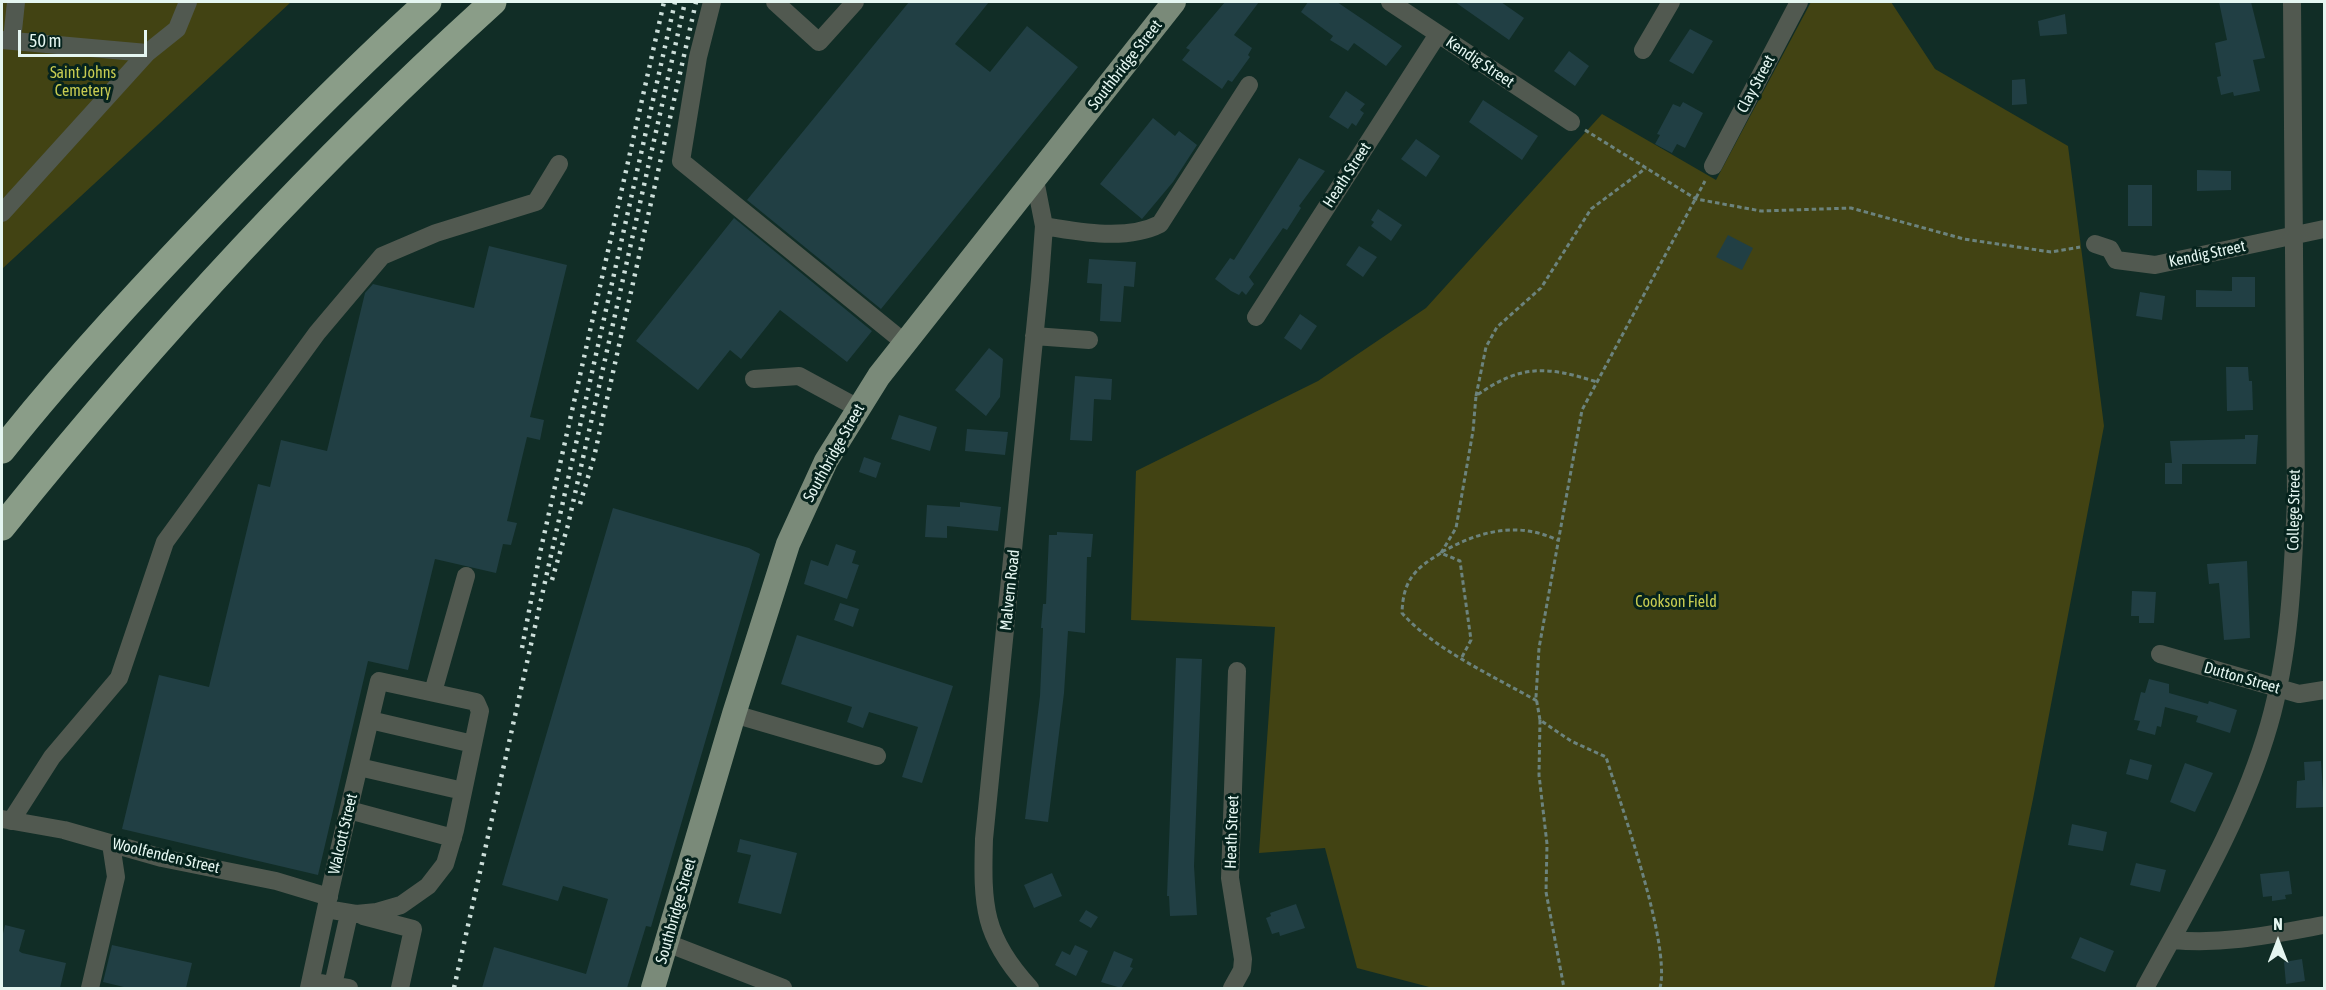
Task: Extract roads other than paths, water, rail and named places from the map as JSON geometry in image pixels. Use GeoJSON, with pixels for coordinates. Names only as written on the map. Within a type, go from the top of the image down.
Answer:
{"type":"FeatureCollection","features":[{"type":"Feature","properties":{"kind":"highway"},"geometry":{"type":"LineString","coordinates":[[2,450],[44,397],[159,269],[272,153],[428,2]]}},
{"type":"Feature","properties":{"kind":"highway"},"geometry":{"type":"LineString","coordinates":[[2,527],[130,372],[219,275],[333,154],[493,2]]}},
{"type":"Feature","properties":{"kind":"highway"},"geometry":{"type":"LineString","coordinates":[[2,426],[36,382],[159,269]]}},
{"type":"Feature","properties":{"kind":"main road","name":"Southbridge Street"},"geometry":{"type":"LineString","coordinates":[[653,988],[734,714],[798,517],[826,461],[858,408],[905,343],[1174,2]]}},
{"type":"Feature","properties":{"kind":"street"},"geometry":{"type":"LineString","coordinates":[[16,2],[7,40],[147,53]]}},
{"type":"Feature","properties":{"kind":"street"},"geometry":{"type":"LineString","coordinates":[[2,213],[147,53],[177,28],[188,2]]}},
{"type":"Feature","properties":{"kind":"street"},"geometry":{"type":"LineString","coordinates":[[712,2],[698,57],[681,161],[905,343]]}},
{"type":"Feature","properties":{"kind":"street"},"geometry":{"type":"LineString","coordinates":[[775,2],[819,42],[855,2]]}},
{"type":"Feature","properties":{"kind":"street","name":"Kendig Street"},"geometry":{"type":"LineString","coordinates":[[1390,2],[1571,122]]}},
{"type":"Feature","properties":{"kind":"street"},"geometry":{"type":"LineString","coordinates":[[1643,50],[1671,2]]}},
{"type":"Feature","properties":{"kind":"street","name":"Clay Street"},"geometry":{"type":"LineString","coordinates":[[1713,166],[1798,2]]}},
{"type":"Feature","properties":{"kind":"street","name":"College Street"},"geometry":{"type":"LineString","coordinates":[[2145,988],[2173,940],[2233,822],[2253,771],[2278,688],[2293,573],[2296,499],[2292,2]]}},
{"type":"Feature","properties":{"kind":"street","name":"Heath Street"},"geometry":{"type":"LineString","coordinates":[[1256,317],[1438,34]]}},
{"type":"Feature","properties":{"kind":"street"},"geometry":{"type":"LineString","coordinates":[[1044,226],[1077,232],[1144,232],[1160,224],[1250,85]]}},
{"type":"Feature","properties":{"kind":"street"},"geometry":{"type":"LineString","coordinates":[[6,820],[52,758],[119,678],[165,542],[317,333],[382,256],[436,233],[536,202],[559,164]]}},
{"type":"Feature","properties":{"kind":"street","name":"Malvern Road"},"geometry":{"type":"LineString","coordinates":[[1030,988],[1008,964],[992,934],[985,907],[983,882],[984,839],[1044,226],[1035,180]]}},
{"type":"Feature","properties":{"kind":"street","name":"Kendig Street"},"geometry":{"type":"LineString","coordinates":[[2095,244],[2110,249],[2116,260],[2155,265],[2325,229]]}},
{"type":"Feature","properties":{"kind":"street"},"geometry":{"type":"LineString","coordinates":[[1034,336],[1089,340]]}},
{"type":"Feature","properties":{"kind":"street"},"geometry":{"type":"LineString","coordinates":[[754,379],[799,376],[858,408]]}},
{"type":"Feature","properties":{"kind":"street"},"geometry":{"type":"LineString","coordinates":[[310,984],[341,987],[352,914],[377,912],[401,905],[428,886],[445,864],[453,838],[479,706],[476,702],[434,692],[466,576]]}},
{"type":"Feature","properties":{"kind":"street","name":"Dutton Street"},"geometry":{"type":"LineString","coordinates":[[2160,654],[2299,694],[2325,690]]}},
{"type":"Feature","properties":{"kind":"street","name":"Heath Street"},"geometry":{"type":"LineString","coordinates":[[1232,988],[1242,970],[1244,959],[1230,878],[1237,671]]}},
{"type":"Feature","properties":{"kind":"street","name":"Walcott Street"},"geometry":{"type":"LineString","coordinates":[[310,984],[379,681],[434,692]]}},
{"type":"Feature","properties":{"kind":"street"},"geometry":{"type":"LineString","coordinates":[[734,714],[877,756]]}},
{"type":"Feature","properties":{"kind":"street"},"geometry":{"type":"LineString","coordinates":[[370,720],[473,744]]}},
{"type":"Feature","properties":{"kind":"street"},"geometry":{"type":"LineString","coordinates":[[359,767],[463,791]]}},
{"type":"Feature","properties":{"kind":"street"},"geometry":{"type":"LineString","coordinates":[[348,810],[453,838]]}},
{"type":"Feature","properties":{"kind":"street","name":"Woolfenden Street"},"geometry":{"type":"LineString","coordinates":[[6,820],[64,831],[162,858],[276,881],[352,914],[413,929],[400,988]]}},
{"type":"Feature","properties":{"kind":"street"},"geometry":{"type":"LineString","coordinates":[[90,988],[116,878],[111,844]]}},
{"type":"Feature","properties":{"kind":"street"},"geometry":{"type":"LineString","coordinates":[[2173,940],[2202,943],[2240,940],[2325,925]]}},
{"type":"Feature","properties":{"kind":"street"},"geometry":{"type":"LineString","coordinates":[[667,943],[783,988]]}},
{"type":"Feature","properties":{"kind":"railway"},"geometry":{"type":"LineString","coordinates":[[522,648],[540,553],[664,2]]}},
{"type":"Feature","properties":{"kind":"railway"},"geometry":{"type":"LineString","coordinates":[[454,988],[675,2]]}},
{"type":"Feature","properties":{"kind":"railway"},"geometry":{"type":"LineString","coordinates":[[552,580],[568,525],[685,2]]}},
{"type":"Feature","properties":{"kind":"railway"},"geometry":{"type":"LineString","coordinates":[[580,504],[594,457],[696,2]]}},
{"type":"Feature","properties":{"kind":"park label","name":"Saint Johns Cemetery"},"geometry":{"type":"Point","coordinates":[83,82]}},
{"type":"Feature","properties":{"kind":"park label","name":"Cookson Field"},"geometry":{"type":"Point","coordinates":[1676,602]}}]}
